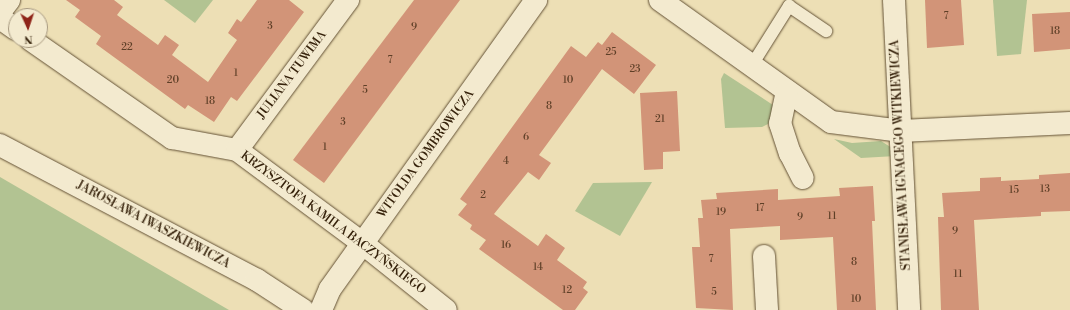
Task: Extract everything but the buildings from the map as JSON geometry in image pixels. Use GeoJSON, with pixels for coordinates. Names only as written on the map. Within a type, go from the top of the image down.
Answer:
{"type":"FeatureCollection","features":[{"type":"Feature","properties":{"kind":"street"},"geometry":{"type":"LineString","coordinates":[[0,12],[9,0]]}},
{"type":"Feature","properties":{"kind":"street","name":"JULIANA TUWIMA"},"geometry":{"type":"LineString","coordinates":[[237,150],[348,0]]}},
{"type":"Feature","properties":{"kind":"street","name":"WITOLDA GOMBROWICZA"},"geometry":{"type":"LineString","coordinates":[[321,310],[330,290],[362,243],[536,0]]}},
{"type":"Feature","properties":{"kind":"street"},"geometry":{"type":"LineString","coordinates":[[660,0],[831,122],[901,131],[1070,123]]}},
{"type":"Feature","properties":{"kind":"street","name":"STANISŁAWA IGNACEGO WITKIEWICZA"},"geometry":{"type":"LineString","coordinates":[[894,0],[909,310]]}},
{"type":"Feature","properties":{"kind":"street","name":"KRZYSZTOFA KAMILA BACZYŃSKIEGO"},"geometry":{"type":"LineString","coordinates":[[43,48],[172,138],[237,150],[362,243],[446,310]]}},
{"type":"Feature","properties":{"kind":"street"},"geometry":{"type":"LineString","coordinates":[[787,90],[780,123],[790,153],[803,178]]}},
{"type":"Feature","properties":{"kind":"street","name":"JAROSŁAWA IWASZKIEWICZA"},"geometry":{"type":"LineString","coordinates":[[0,145],[257,280],[303,310]]}},
{"type":"Feature","properties":{"kind":"street"},"geometry":{"type":"LineString","coordinates":[[764,256],[767,310]]}},
{"type":"Feature","properties":{"kind":"lane"},"geometry":{"type":"LineString","coordinates":[[752,65],[788,6],[826,31]]}},
{"type":"Feature","properties":{"kind":"green space"},"geometry":{"type":"Polygon","coordinates":[[[164,0],[213,0],[195,23],[164,0]]]}},
{"type":"Feature","properties":{"kind":"green space"},"geometry":{"type":"Polygon","coordinates":[[[993,0],[1027,0],[1021,54],[997,56],[993,0]]]}},
{"type":"Feature","properties":{"kind":"green space"},"geometry":{"type":"Polygon","coordinates":[[[724,73],[773,105],[773,114],[768,124],[762,127],[725,128],[721,79],[724,73]]]}},
{"type":"Feature","properties":{"kind":"green space"},"geometry":{"type":"Polygon","coordinates":[[[834,139],[852,143],[881,141],[892,148],[896,156],[861,158],[834,139]]]}},
{"type":"Feature","properties":{"kind":"green space"},"geometry":{"type":"Polygon","coordinates":[[[0,177],[229,310],[0,310],[0,177]]]}},
{"type":"Feature","properties":{"kind":"green space"},"geometry":{"type":"Polygon","coordinates":[[[652,182],[620,236],[575,211],[593,183],[652,182]]]}}]}
